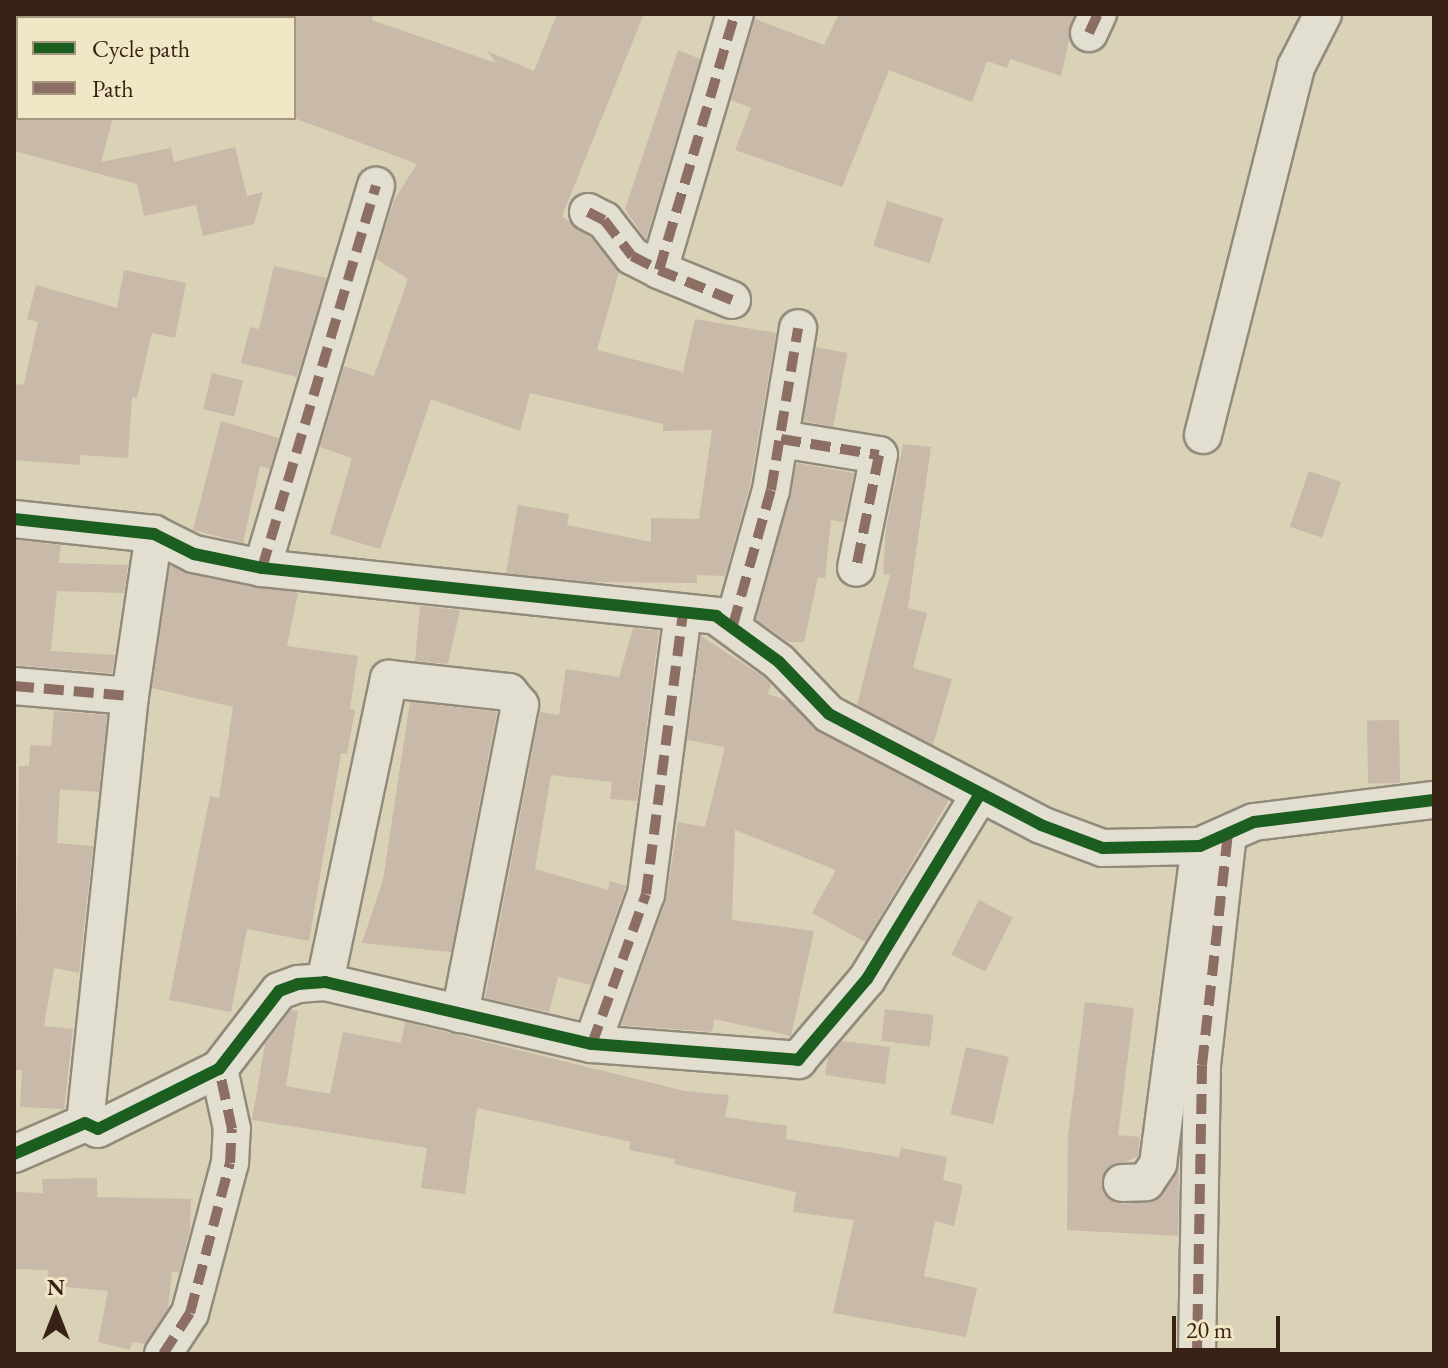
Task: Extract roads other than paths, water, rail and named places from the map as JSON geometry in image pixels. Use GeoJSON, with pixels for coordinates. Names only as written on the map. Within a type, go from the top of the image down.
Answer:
{"type":"FeatureCollection","features":[{"type":"Feature","properties":{"kind":"street"},"geometry":{"type":"LineString","coordinates":[[659,270],[735,14]]}},
{"type":"Feature","properties":{"kind":"street"},"geometry":{"type":"LineString","coordinates":[[1203,435],[1296,67],[1323,14]]}},
{"type":"Feature","properties":{"kind":"street"},"geometry":{"type":"LineString","coordinates":[[262,568],[376,186]]}},
{"type":"Feature","properties":{"kind":"street"},"geometry":{"type":"LineString","coordinates":[[588,212],[604,220],[632,256],[732,300]]}},
{"type":"Feature","properties":{"kind":"street"},"geometry":{"type":"LineString","coordinates":[[733,625],[756,556],[781,439],[798,328]]}},
{"type":"Feature","properties":{"kind":"street"},"geometry":{"type":"LineString","coordinates":[[781,439],[879,455],[856,568]]}},
{"type":"Feature","properties":{"kind":"street"},"geometry":{"type":"LineString","coordinates":[[14,519],[154,534],[194,554],[262,568],[683,612],[733,625],[829,714],[980,794],[1103,848],[1214,840],[1254,822],[1434,800]]}},
{"type":"Feature","properties":{"kind":"street"},"geometry":{"type":"LineString","coordinates":[[85,1123],[130,696],[154,534]]}},
{"type":"Feature","properties":{"kind":"street"},"geometry":{"type":"LineString","coordinates":[[592,1044],[646,894],[683,612]]}},
{"type":"Feature","properties":{"kind":"street"},"geometry":{"type":"LineString","coordinates":[[325,982],[389,679],[509,692],[520,705],[460,1014]]}},
{"type":"Feature","properties":{"kind":"street"},"geometry":{"type":"LineString","coordinates":[[14,686],[130,696]]}},
{"type":"Feature","properties":{"kind":"street"},"geometry":{"type":"LineString","coordinates":[[14,1154],[85,1123],[98,1129],[219,1069],[279,991],[325,982],[592,1044],[798,1060],[867,979],[980,794]]}},
{"type":"Feature","properties":{"kind":"street"},"geometry":{"type":"LineString","coordinates":[[1122,1183],[1146,1182],[1158,1164],[1214,840]]}},
{"type":"Feature","properties":{"kind":"street"},"geometry":{"type":"LineString","coordinates":[[1197,1354],[1202,1065],[1214,840]]}},
{"type":"Feature","properties":{"kind":"street"},"geometry":{"type":"LineString","coordinates":[[163,1354],[190,1313],[230,1163],[232,1129],[219,1069]]}}]}
